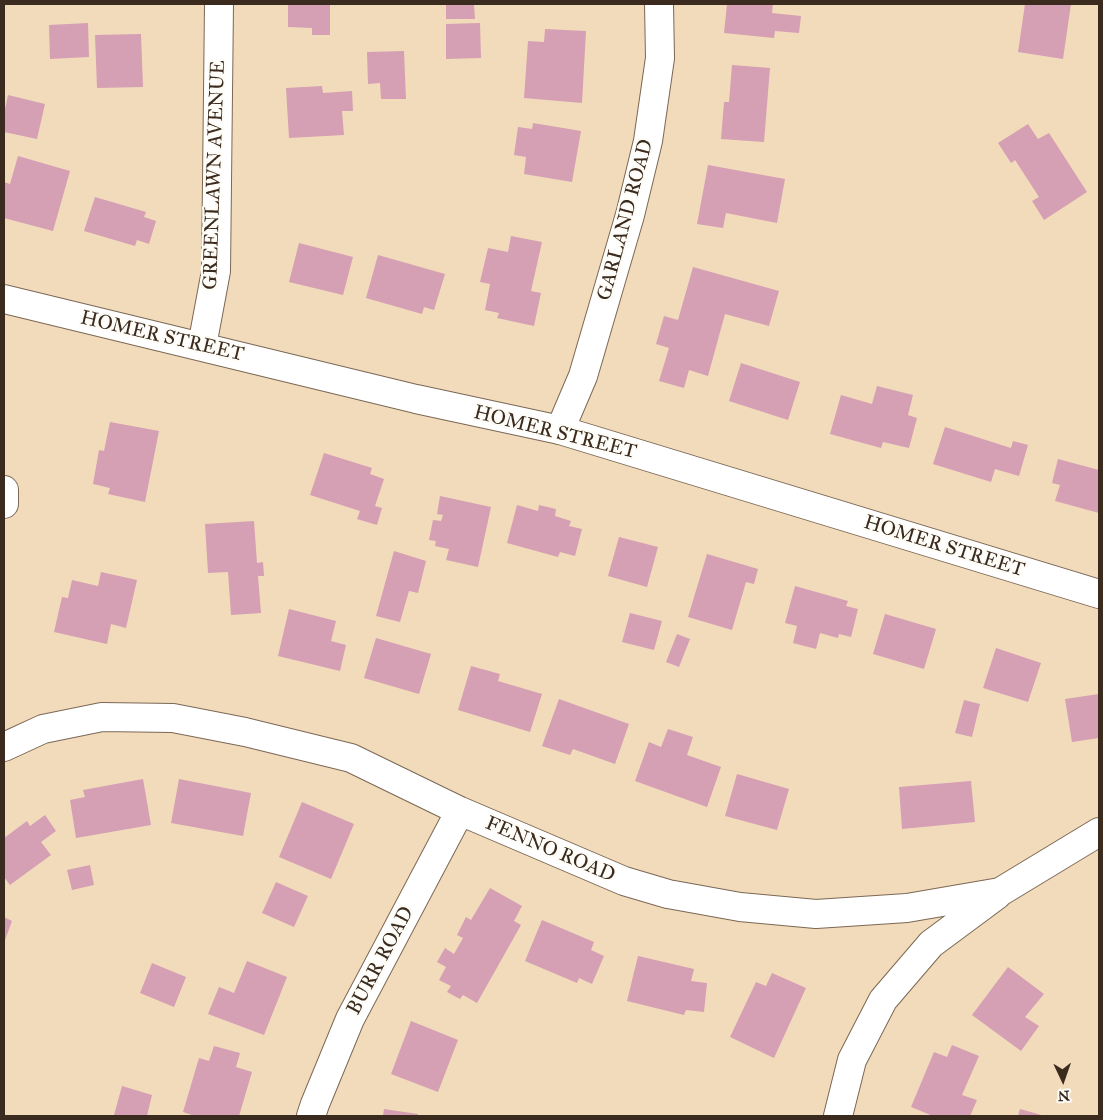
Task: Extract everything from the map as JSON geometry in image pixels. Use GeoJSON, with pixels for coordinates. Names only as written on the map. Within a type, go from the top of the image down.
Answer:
{"type":"FeatureCollection","features":[{"type":"Feature","properties":{"kind":"street","name":"GREENLAWN AVENUE"},"geometry":{"type":"LineString","coordinates":[[202,346],[216,271],[219,4]]}},
{"type":"Feature","properties":{"kind":"street","name":"GARLAND ROAD"},"geometry":{"type":"LineString","coordinates":[[560,430],[583,376],[630,215],[648,141],[660,58],[659,4]]}},
{"type":"Feature","properties":{"kind":"street","name":"HOMER STREET"},"geometry":{"type":"LineString","coordinates":[[4,299],[416,399],[560,430],[1099,594]]}},
{"type":"Feature","properties":{"kind":"street"},"geometry":{"type":"LineString","coordinates":[[4,490],[4,504]]}},
{"type":"Feature","properties":{"kind":"street","name":"FENNO ROAD"},"geometry":{"type":"LineString","coordinates":[[4,747],[43,729],[102,717],[173,718],[245,732],[351,758],[460,811],[624,881],[668,894],[740,907],[816,914],[907,908],[1000,892],[1099,832]]}},
{"type":"Feature","properties":{"kind":"street","name":"BURR ROAD"},"geometry":{"type":"LineString","coordinates":[[312,1116],[314,1104],[350,1019],[460,811]]}},
{"type":"Feature","properties":{"kind":"street"},"geometry":{"type":"LineString","coordinates":[[838,1116],[852,1060],[883,1000],[931,944],[1000,892]]}},
{"type":"Feature","properties":{"kind":"building"},"geometry":{"type":"Polygon","coordinates":[[[288,4],[330,4],[330,35],[312,35],[312,28],[288,27],[288,4]]]}},
{"type":"Feature","properties":{"kind":"building"},"geometry":{"type":"Polygon","coordinates":[[[446,4],[474,4],[475,19],[446,19],[446,4]]]}},
{"type":"Feature","properties":{"kind":"building"},"geometry":{"type":"Polygon","coordinates":[[[727,4],[773,4],[772,13],[801,16],[799,33],[775,31],[774,38],[724,33],[727,4]]]}},
{"type":"Feature","properties":{"kind":"building"},"geometry":{"type":"Polygon","coordinates":[[[1025,4],[1071,4],[1063,59],[1018,52],[1025,4]]]}},
{"type":"Feature","properties":{"kind":"building"},"geometry":{"type":"Polygon","coordinates":[[[88,23],[89,57],[50,59],[49,25],[88,23]]]}},
{"type":"Feature","properties":{"kind":"building"},"geometry":{"type":"Polygon","coordinates":[[[480,23],[481,58],[446,59],[446,24],[480,23]]]}},
{"type":"Feature","properties":{"kind":"building"},"geometry":{"type":"Polygon","coordinates":[[[545,29],[586,31],[582,103],[524,98],[528,41],[544,42],[545,29]]]}},
{"type":"Feature","properties":{"kind":"building"},"geometry":{"type":"Polygon","coordinates":[[[141,34],[143,87],[97,88],[95,35],[141,34]]]}},
{"type":"Feature","properties":{"kind":"building"},"geometry":{"type":"Polygon","coordinates":[[[404,51],[406,99],[381,99],[380,83],[368,84],[367,52],[404,51]]]}},
{"type":"Feature","properties":{"kind":"building"},"geometry":{"type":"Polygon","coordinates":[[[732,65],[770,68],[764,142],[721,139],[724,102],[729,102],[732,65]]]}},
{"type":"Feature","properties":{"kind":"building"},"geometry":{"type":"Polygon","coordinates":[[[322,86],[323,93],[352,91],[353,111],[342,111],[344,135],[289,138],[286,88],[322,86]]]}},
{"type":"Feature","properties":{"kind":"building"},"geometry":{"type":"Polygon","coordinates":[[[8,95],[45,104],[37,139],[4,132],[4,114],[8,95]]]}},
{"type":"Feature","properties":{"kind":"building"},"geometry":{"type":"Polygon","coordinates":[[[533,123],[581,131],[572,182],[524,174],[526,157],[514,155],[518,127],[532,129],[533,123]]]}},
{"type":"Feature","properties":{"kind":"building"},"geometry":{"type":"Polygon","coordinates":[[[1028,124],[1038,139],[1049,133],[1087,192],[1044,220],[1032,201],[1039,197],[1015,160],[1011,163],[998,143],[1028,124]]]}},
{"type":"Feature","properties":{"kind":"building"},"geometry":{"type":"Polygon","coordinates":[[[18,156],[70,171],[53,231],[4,218],[4,182],[10,184],[18,156]]]}},
{"type":"Feature","properties":{"kind":"building"},"geometry":{"type":"Polygon","coordinates":[[[708,165],[785,179],[777,223],[726,213],[723,228],[697,224],[708,165]]]}},
{"type":"Feature","properties":{"kind":"building"},"geometry":{"type":"Polygon","coordinates":[[[95,197],[146,212],[144,217],[156,221],[149,244],[137,240],[135,246],[84,231],[95,197]]]}},
{"type":"Feature","properties":{"kind":"building"},"geometry":{"type":"Polygon","coordinates":[[[511,236],[542,242],[531,291],[541,293],[534,326],[497,318],[499,313],[485,310],[490,284],[480,282],[488,248],[508,252],[511,236]]]}},
{"type":"Feature","properties":{"kind":"building"},"geometry":{"type":"Polygon","coordinates":[[[299,243],[353,257],[343,295],[289,282],[299,243]]]}},
{"type":"Feature","properties":{"kind":"building"},"geometry":{"type":"Polygon","coordinates":[[[378,255],[445,274],[434,310],[424,307],[422,314],[366,298],[378,255]]]}},
{"type":"Feature","properties":{"kind":"building"},"geometry":{"type":"Polygon","coordinates":[[[693,267],[779,291],[769,326],[725,314],[708,376],[689,370],[684,388],[659,381],[669,348],[656,344],[664,316],[678,320],[693,267]]]}},
{"type":"Feature","properties":{"kind":"building"},"geometry":{"type":"Polygon","coordinates":[[[741,363],[800,382],[788,420],[729,401],[741,363]]]}},
{"type":"Feature","properties":{"kind":"building"},"geometry":{"type":"Polygon","coordinates":[[[877,386],[913,395],[908,415],[917,418],[909,448],[883,442],[881,448],[830,434],[841,395],[872,404],[877,386]]]}},
{"type":"Feature","properties":{"kind":"building"},"geometry":{"type":"Polygon","coordinates":[[[110,422],[159,431],[145,502],[108,494],[110,488],[93,484],[99,450],[104,451],[110,422]]]}},
{"type":"Feature","properties":{"kind":"building"},"geometry":{"type":"Polygon","coordinates":[[[945,427],[1011,448],[1013,441],[1028,445],[1019,476],[995,469],[991,482],[933,464],[945,427]]]}},
{"type":"Feature","properties":{"kind":"building"},"geometry":{"type":"Polygon","coordinates":[[[324,453],[372,468],[370,474],[384,479],[375,506],[382,508],[377,525],[357,519],[360,511],[310,495],[324,453]]]}},
{"type":"Feature","properties":{"kind":"building"},"geometry":{"type":"Polygon","coordinates":[[[1058,459],[1099,470],[1099,513],[1055,501],[1060,485],[1052,483],[1058,459]]]}},
{"type":"Feature","properties":{"kind":"building"},"geometry":{"type":"Polygon","coordinates":[[[440,496],[491,507],[478,567],[446,560],[449,549],[435,546],[436,541],[429,540],[433,520],[441,521],[443,515],[437,514],[440,496]]]}},
{"type":"Feature","properties":{"kind":"building"},"geometry":{"type":"Polygon","coordinates":[[[517,505],[538,511],[539,505],[556,509],[555,516],[571,521],[569,526],[582,529],[575,556],[560,552],[558,557],[507,543],[517,505]]]}},
{"type":"Feature","properties":{"kind":"building"},"geometry":{"type":"Polygon","coordinates":[[[254,521],[257,563],[263,562],[264,576],[258,576],[261,613],[231,615],[228,572],[208,573],[205,524],[254,521]]]}},
{"type":"Feature","properties":{"kind":"building"},"geometry":{"type":"Polygon","coordinates":[[[619,537],[658,547],[647,587],[608,576],[619,537]]]}},
{"type":"Feature","properties":{"kind":"building"},"geometry":{"type":"Polygon","coordinates":[[[394,551],[426,561],[418,593],[409,591],[400,622],[376,616],[394,551]]]}},
{"type":"Feature","properties":{"kind":"building"},"geometry":{"type":"Polygon","coordinates":[[[707,554],[758,569],[754,584],[746,582],[732,630],[688,617],[707,554]]]}},
{"type":"Feature","properties":{"kind":"building"},"geometry":{"type":"Polygon","coordinates":[[[101,572],[137,580],[126,628],[111,624],[107,644],[54,632],[62,597],[68,598],[72,580],[98,586],[101,572]]]}},
{"type":"Feature","properties":{"kind":"building"},"geometry":{"type":"Polygon","coordinates":[[[795,586],[848,601],[846,606],[858,609],[851,637],[839,634],[838,638],[820,633],[816,649],[793,643],[797,626],[785,623],[795,586]]]}},
{"type":"Feature","properties":{"kind":"building"},"geometry":{"type":"Polygon","coordinates":[[[289,609],[336,621],[331,641],[346,645],[340,671],[278,656],[289,609]]]}},
{"type":"Feature","properties":{"kind":"building"},"geometry":{"type":"Polygon","coordinates":[[[630,613],[662,621],[654,650],[622,642],[630,613]]]}},
{"type":"Feature","properties":{"kind":"building"},"geometry":{"type":"Polygon","coordinates":[[[885,614],[936,629],[924,669],[873,654],[885,614]]]}},
{"type":"Feature","properties":{"kind":"building"},"geometry":{"type":"Polygon","coordinates":[[[677,634],[690,639],[679,667],[666,662],[677,634]]]}},
{"type":"Feature","properties":{"kind":"building"},"geometry":{"type":"Polygon","coordinates":[[[376,638],[431,654],[419,694],[364,678],[376,638]]]}},
{"type":"Feature","properties":{"kind":"building"},"geometry":{"type":"Polygon","coordinates":[[[996,648],[1041,663],[1028,702],[983,688],[996,648]]]}},
{"type":"Feature","properties":{"kind":"building"},"geometry":{"type":"Polygon","coordinates":[[[471,666],[500,674],[498,681],[542,694],[530,732],[458,710],[471,666]]]}},
{"type":"Feature","properties":{"kind":"building"},"geometry":{"type":"Polygon","coordinates":[[[1099,694],[1099,738],[1072,742],[1065,699],[1099,694]]]}},
{"type":"Feature","properties":{"kind":"building"},"geometry":{"type":"Polygon","coordinates":[[[559,699],[629,724],[615,764],[573,749],[570,755],[542,746],[559,699]]]}},
{"type":"Feature","properties":{"kind":"building"},"geometry":{"type":"Polygon","coordinates":[[[964,700],[980,704],[972,737],[955,733],[964,700]]]}},
{"type":"Feature","properties":{"kind":"building"},"geometry":{"type":"Polygon","coordinates":[[[668,729],[693,737],[687,755],[721,767],[707,807],[635,781],[649,742],[661,747],[668,729]]]}},
{"type":"Feature","properties":{"kind":"building"},"geometry":{"type":"Polygon","coordinates":[[[737,774],[789,789],[777,830],[725,816],[737,774]]]}},
{"type":"Feature","properties":{"kind":"building"},"geometry":{"type":"Polygon","coordinates":[[[143,779],[151,825],[76,838],[70,800],[85,797],[83,790],[143,779]]]}},
{"type":"Feature","properties":{"kind":"building"},"geometry":{"type":"Polygon","coordinates":[[[179,779],[251,793],[243,836],[171,823],[179,779]]]}},
{"type":"Feature","properties":{"kind":"building"},"geometry":{"type":"Polygon","coordinates":[[[971,781],[975,822],[902,829],[899,787],[971,781]]]}},
{"type":"Feature","properties":{"kind":"building"},"geometry":{"type":"Polygon","coordinates":[[[302,802],[354,824],[331,879],[279,857],[302,802]]]}},
{"type":"Feature","properties":{"kind":"building"},"geometry":{"type":"Polygon","coordinates":[[[45,815],[56,831],[41,842],[51,855],[10,885],[4,877],[4,838],[27,821],[30,826],[45,815]]]}},
{"type":"Feature","properties":{"kind":"building"},"geometry":{"type":"Polygon","coordinates":[[[90,865],[94,885],[72,890],[67,870],[90,865]]]}},
{"type":"Feature","properties":{"kind":"building"},"geometry":{"type":"Polygon","coordinates":[[[276,882],[308,896],[294,927],[262,913],[276,882]]]}},
{"type":"Feature","properties":{"kind":"building"},"geometry":{"type":"Polygon","coordinates":[[[490,888],[522,906],[514,921],[521,925],[477,1003],[463,995],[460,999],[447,992],[451,986],[439,980],[446,967],[437,962],[445,948],[454,954],[463,938],[457,935],[466,917],[471,920],[490,888]]]}},
{"type":"Feature","properties":{"kind":"building"},"geometry":{"type":"Polygon","coordinates":[[[4,917],[12,921],[4,943],[4,917]]]}},
{"type":"Feature","properties":{"kind":"building"},"geometry":{"type":"Polygon","coordinates":[[[542,920],[594,942],[591,950],[604,956],[592,984],[579,978],[577,983],[525,961],[542,920]]]}},
{"type":"Feature","properties":{"kind":"building"},"geometry":{"type":"Polygon","coordinates":[[[638,956],[694,969],[691,981],[707,983],[704,1012],[686,1010],[684,1015],[627,1001],[638,956]]]}},
{"type":"Feature","properties":{"kind":"building"},"geometry":{"type":"Polygon","coordinates":[[[247,961],[287,977],[264,1035],[208,1014],[219,987],[234,993],[247,961]]]}},
{"type":"Feature","properties":{"kind":"building"},"geometry":{"type":"Polygon","coordinates":[[[152,963],[186,977],[174,1007],[140,993],[152,963]]]}},
{"type":"Feature","properties":{"kind":"building"},"geometry":{"type":"Polygon","coordinates":[[[1008,967],[1044,994],[1025,1017],[1039,1026],[1021,1051],[972,1015],[1008,967]]]}},
{"type":"Feature","properties":{"kind":"building"},"geometry":{"type":"Polygon","coordinates":[[[772,973],[806,988],[774,1058],[730,1037],[756,982],[766,986],[772,973]]]}},
{"type":"Feature","properties":{"kind":"building"},"geometry":{"type":"Polygon","coordinates":[[[411,1021],[458,1040],[438,1092],[391,1074],[411,1021]]]}},
{"type":"Feature","properties":{"kind":"building"},"geometry":{"type":"Polygon","coordinates":[[[952,1045],[979,1056],[962,1095],[977,1100],[970,1116],[933,1116],[911,1107],[934,1052],[947,1057],[952,1045]]]}},
{"type":"Feature","properties":{"kind":"building"},"geometry":{"type":"Polygon","coordinates":[[[214,1046],[240,1053],[236,1067],[252,1072],[239,1116],[191,1116],[183,1112],[199,1058],[209,1061],[214,1046]]]}},
{"type":"Feature","properties":{"kind":"building"},"geometry":{"type":"Polygon","coordinates":[[[122,1086],[152,1095],[147,1116],[114,1115],[122,1086]]]}},
{"type":"Feature","properties":{"kind":"building"},"geometry":{"type":"Polygon","coordinates":[[[384,1109],[418,1114],[418,1116],[383,1116],[384,1109]]]}},
{"type":"Feature","properties":{"kind":"building"},"geometry":{"type":"Polygon","coordinates":[[[1020,1109],[1045,1116],[1018,1116],[1020,1109]]]}}]}
